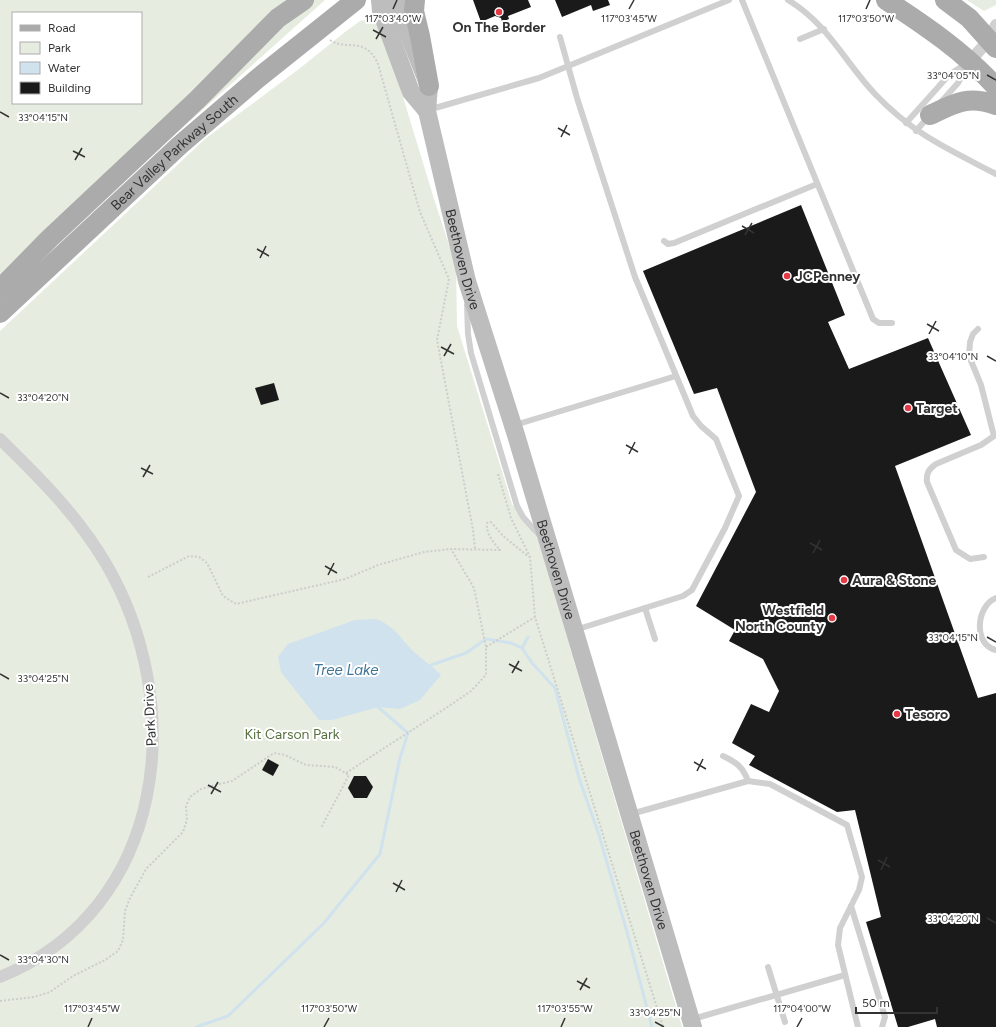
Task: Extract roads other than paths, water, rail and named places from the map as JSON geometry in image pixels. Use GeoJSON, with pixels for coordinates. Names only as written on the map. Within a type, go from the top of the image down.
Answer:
{"type":"FeatureCollection","features":[{"type":"Feature","properties":{"kind":"main road","name":"Bear Valley Parkway South"},"geometry":{"type":"LineString","coordinates":[[0,289],[49,239],[198,99],[278,18],[304,0]]}},
{"type":"Feature","properties":{"kind":"main road","name":"Bear Valley Parkway South"},"geometry":{"type":"LineString","coordinates":[[0,313],[180,145],[257,80],[356,0]]}},
{"type":"Feature","properties":{"kind":"main road","name":"Beethoven Drive"},"geometry":{"type":"LineString","coordinates":[[380,0],[381,11],[411,92],[427,111]]}},
{"type":"Feature","properties":{"kind":"main road","name":"Beethoven Drive"},"geometry":{"type":"LineString","coordinates":[[395,0],[429,86],[427,111],[467,281],[513,425],[692,1023]]}},
{"type":"Feature","properties":{"kind":"main road"},"geometry":{"type":"LineString","coordinates":[[415,0],[414,12],[429,86]]}},
{"type":"Feature","properties":{"kind":"main road"},"geometry":{"type":"LineString","coordinates":[[886,0],[938,35],[970,61],[996,87]]}},
{"type":"Feature","properties":{"kind":"main road"},"geometry":{"type":"LineString","coordinates":[[945,0],[994,38]]}},
{"type":"Feature","properties":{"kind":"main road"},"geometry":{"type":"LineString","coordinates":[[930,115],[959,101],[978,100],[996,105]]}},
{"type":"Feature","properties":{"kind":"street"},"geometry":{"type":"LineString","coordinates":[[970,61],[994,38]]}},
{"type":"Feature","properties":{"kind":"street","name":"Park Drive"},"geometry":{"type":"LineString","coordinates":[[0,439],[51,488],[74,516],[106,563],[129,612],[148,674],[154,732],[150,775],[143,819],[132,847],[116,878],[95,906],[66,936],[36,958],[0,977]]}},
{"type":"Feature","properties":{"kind":"lane"},"geometry":{"type":"LineString","coordinates":[[427,111],[520,84],[729,0]]}},
{"type":"Feature","properties":{"kind":"lane"},"geometry":{"type":"LineString","coordinates":[[742,0],[873,318],[879,323],[892,323]]}},
{"type":"Feature","properties":{"kind":"lane"},"geometry":{"type":"LineString","coordinates":[[788,0],[813,18],[824,29],[870,89],[906,123],[940,146],[996,174]]}},
{"type":"Feature","properties":{"kind":"lane"},"geometry":{"type":"LineString","coordinates":[[800,39],[824,29]]}},
{"type":"Feature","properties":{"kind":"lane"},"geometry":{"type":"LineString","coordinates":[[560,37],[567,65],[635,277],[693,416],[700,426],[716,439],[737,489],[738,500],[700,577],[692,590],[683,596],[574,631]]}},
{"type":"Feature","properties":{"kind":"lane"},"geometry":{"type":"LineString","coordinates":[[906,123],[948,75],[970,61]]}},
{"type":"Feature","properties":{"kind":"lane"},"geometry":{"type":"LineString","coordinates":[[916,131],[958,83],[970,61]]}},
{"type":"Feature","properties":{"kind":"lane"},"geometry":{"type":"LineString","coordinates":[[664,241],[668,244],[674,243],[817,184]]}},
{"type":"Feature","properties":{"kind":"lane"},"geometry":{"type":"LineString","coordinates":[[467,281],[468,334],[471,353],[515,499],[523,517],[549,547]]}},
{"type":"Feature","properties":{"kind":"lane"},"geometry":{"type":"LineString","coordinates":[[978,329],[973,334],[970,342],[969,356],[981,385],[994,436],[981,445],[936,464],[926,476],[927,482],[956,550],[970,559],[984,557]]}},
{"type":"Feature","properties":{"kind":"lane"},"geometry":{"type":"LineString","coordinates":[[513,425],[676,376]]}},
{"type":"Feature","properties":{"kind":"lane"},"geometry":{"type":"LineString","coordinates":[[996,598],[990,600],[983,609],[981,622],[983,640],[986,646],[996,650]]}},
{"type":"Feature","properties":{"kind":"lane"},"geometry":{"type":"LineString","coordinates":[[645,608],[655,639]]}},
{"type":"Feature","properties":{"kind":"lane"},"geometry":{"type":"LineString","coordinates":[[723,756],[740,765],[745,771],[748,781]]}},
{"type":"Feature","properties":{"kind":"lane"},"geometry":{"type":"LineString","coordinates":[[629,815],[748,781],[755,781],[770,784],[847,825],[862,877],[859,890],[838,936],[838,945],[858,1027]]}},
{"type":"Feature","properties":{"kind":"lane"},"geometry":{"type":"LineString","coordinates":[[851,906],[885,1017],[882,1027]]}},
{"type":"Feature","properties":{"kind":"lane"},"geometry":{"type":"LineString","coordinates":[[768,966],[785,1022]]}},
{"type":"Feature","properties":{"kind":"lane"},"geometry":{"type":"LineString","coordinates":[[692,1023],[776,994],[845,975]]}},
{"type":"Feature","properties":{"kind":"water","name":"Tree Lake"},"geometry":{"type":"Polygon","coordinates":[[[376,619],[393,629],[414,652],[441,675],[420,700],[400,709],[378,707],[332,720],[319,720],[281,672],[278,657],[288,644],[355,620],[376,619]]]}},
{"type":"Feature","properties":{"kind":"waterway"},"geometry":{"type":"LineString","coordinates":[[522,648],[528,637]]}},
{"type":"Feature","properties":{"kind":"waterway"},"geometry":{"type":"LineString","coordinates":[[431,665],[466,653],[486,639],[511,643],[522,648],[532,663],[555,688],[579,778],[599,835],[627,932],[652,1027]]}},
{"type":"Feature","properties":{"kind":"waterway"},"geometry":{"type":"LineString","coordinates":[[196,1027],[228,1016],[324,923],[380,854],[400,758],[408,733],[378,707]]}},
{"type":"Feature","properties":{"kind":"place","name":"On The Border"},"geometry":{"type":"Point","coordinates":[499,12]}},
{"type":"Feature","properties":{"kind":"place","name":"JCPenney"},"geometry":{"type":"Point","coordinates":[787,276]}},
{"type":"Feature","properties":{"kind":"place","name":"Target"},"geometry":{"type":"Point","coordinates":[908,408]}},
{"type":"Feature","properties":{"kind":"place","name":"Aura & Stone"},"geometry":{"type":"Point","coordinates":[844,580]}},
{"type":"Feature","properties":{"kind":"place","name":"Westfield North County"},"geometry":{"type":"Point","coordinates":[832,618]}},
{"type":"Feature","properties":{"kind":"place","name":"Tesoro"},"geometry":{"type":"Point","coordinates":[897,714]}},
{"type":"Feature","properties":{"kind":"park label","name":"Kit Carson Park"},"geometry":{"type":"Point","coordinates":[292,734]}}]}
